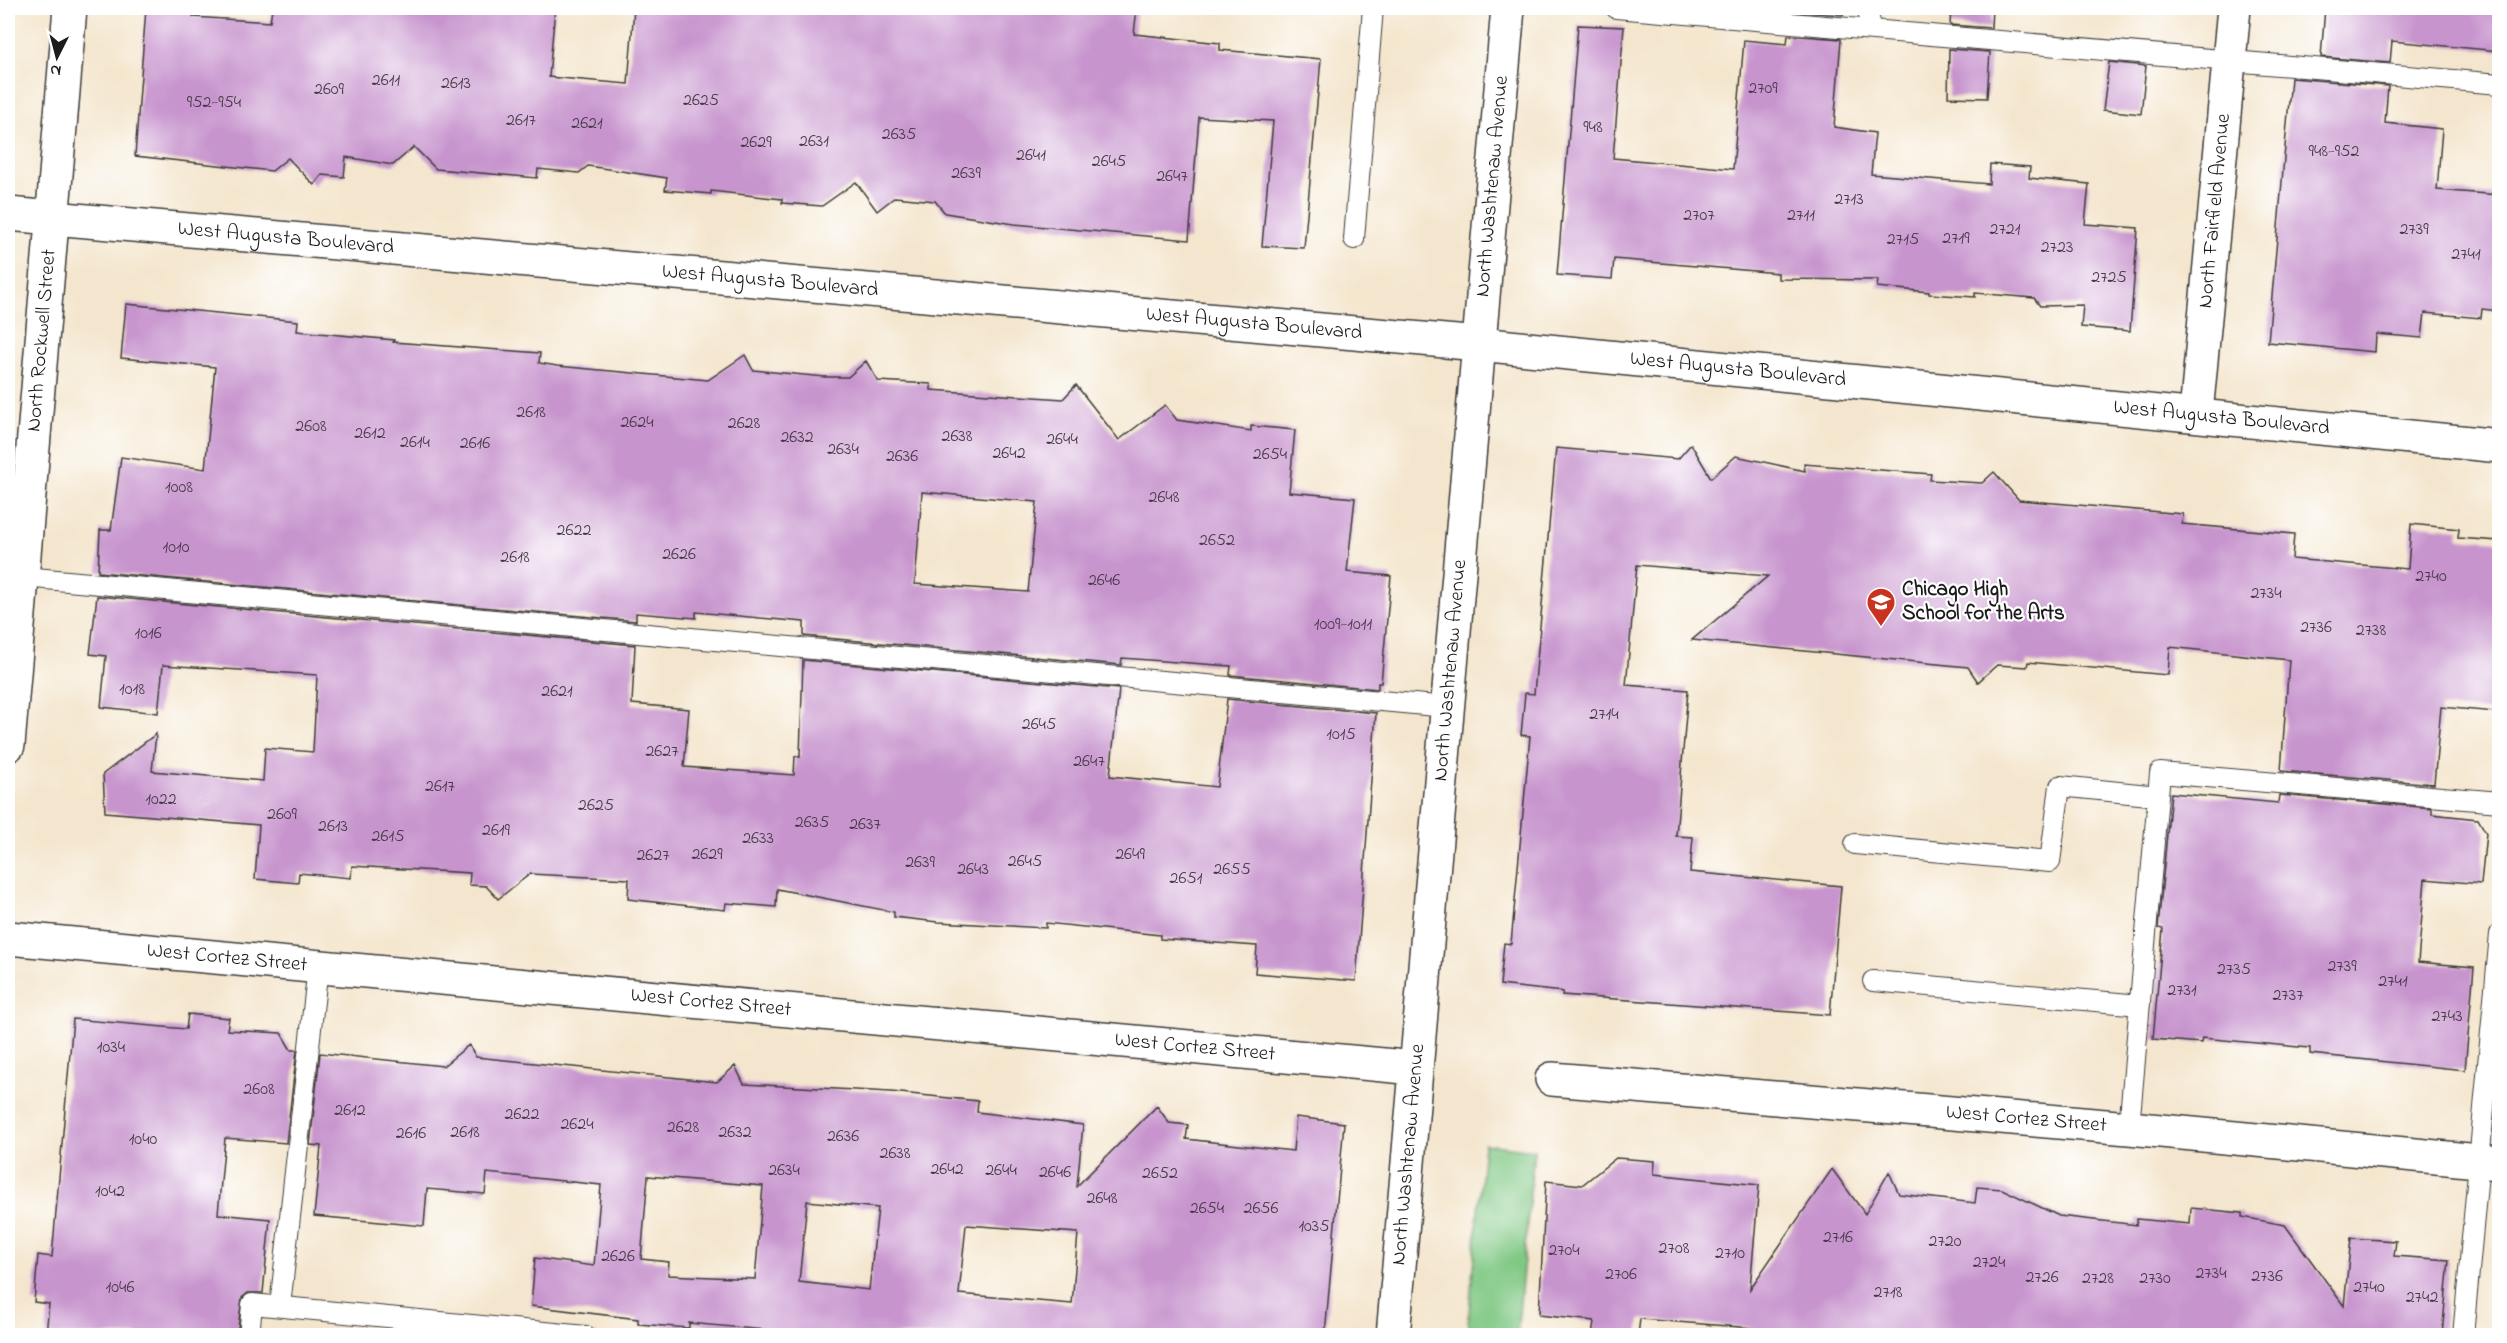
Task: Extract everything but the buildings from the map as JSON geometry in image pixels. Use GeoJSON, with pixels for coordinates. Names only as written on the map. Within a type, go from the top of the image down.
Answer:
{"type":"FeatureCollection","features":[{"type":"Feature","properties":{"kind":"street","name":"North Rockwell Street"},"geometry":{"type":"LineString","coordinates":[[8,745],[15,576],[52,218],[70,8]]}},
{"type":"Feature","properties":{"kind":"street","name":"North Washtenaw Avenue"},"geometry":{"type":"LineString","coordinates":[[1393,1335],[1508,8]]}},
{"type":"Feature","properties":{"kind":"street","name":"North Fairfield Avenue"},"geometry":{"type":"LineString","coordinates":[[2196,414],[2234,8]]}},
{"type":"Feature","properties":{"kind":"street","name":"West Augusta Boulevard"},"geometry":{"type":"LineString","coordinates":[[8,214],[1479,344],[2499,446]]}},
{"type":"Feature","properties":{"kind":"street","name":"West Cortez Street"},"geometry":{"type":"LineString","coordinates":[[8,938],[1416,1068]]}},
{"type":"Feature","properties":{"kind":"street","name":"West Cortez Street"},"geometry":{"type":"LineString","coordinates":[[1552,1079],[2129,1128],[2489,1162]]}},
{"type":"Feature","properties":{"kind":"lane"},"geometry":{"type":"LineString","coordinates":[[1354,239],[1373,8]]}},
{"type":"Feature","properties":{"kind":"lane"},"geometry":{"type":"LineString","coordinates":[[1616,8],[2499,84]]}},
{"type":"Feature","properties":{"kind":"lane"},"geometry":{"type":"LineString","coordinates":[[1868,29],[1870,8]]}},
{"type":"Feature","properties":{"kind":"lane"},"geometry":{"type":"LineString","coordinates":[[15,576],[1447,707]]}},
{"type":"Feature","properties":{"kind":"lane"},"geometry":{"type":"LineString","coordinates":[[2129,1128],[2160,773],[2499,802]]}},
{"type":"Feature","properties":{"kind":"lane"},"geometry":{"type":"LineString","coordinates":[[1855,844],[2050,862],[2060,786],[2158,796]]}},
{"type":"Feature","properties":{"kind":"lane"},"geometry":{"type":"LineString","coordinates":[[2463,1335],[2489,1162],[2499,934]]}},
{"type":"Feature","properties":{"kind":"lane"},"geometry":{"type":"LineString","coordinates":[[280,1306],[318,966]]}},
{"type":"Feature","properties":{"kind":"lane"},"geometry":{"type":"LineString","coordinates":[[1873,981],[2140,1005]]}},
{"type":"Feature","properties":{"kind":"lane"},"geometry":{"type":"LineString","coordinates":[[249,1335],[252,1304],[586,1335]]}},
{"type":"Feature","properties":{"kind":"green space"},"geometry":{"type":"Polygon","coordinates":[[[1484,1144],[1534,1150],[1517,1335],[1467,1335],[1484,1144]]]}},
{"type":"Feature","properties":{"kind":"place","name":"Chicago High School for the Arts"},"geometry":{"type":"Point","coordinates":[1881,628]}}]}
